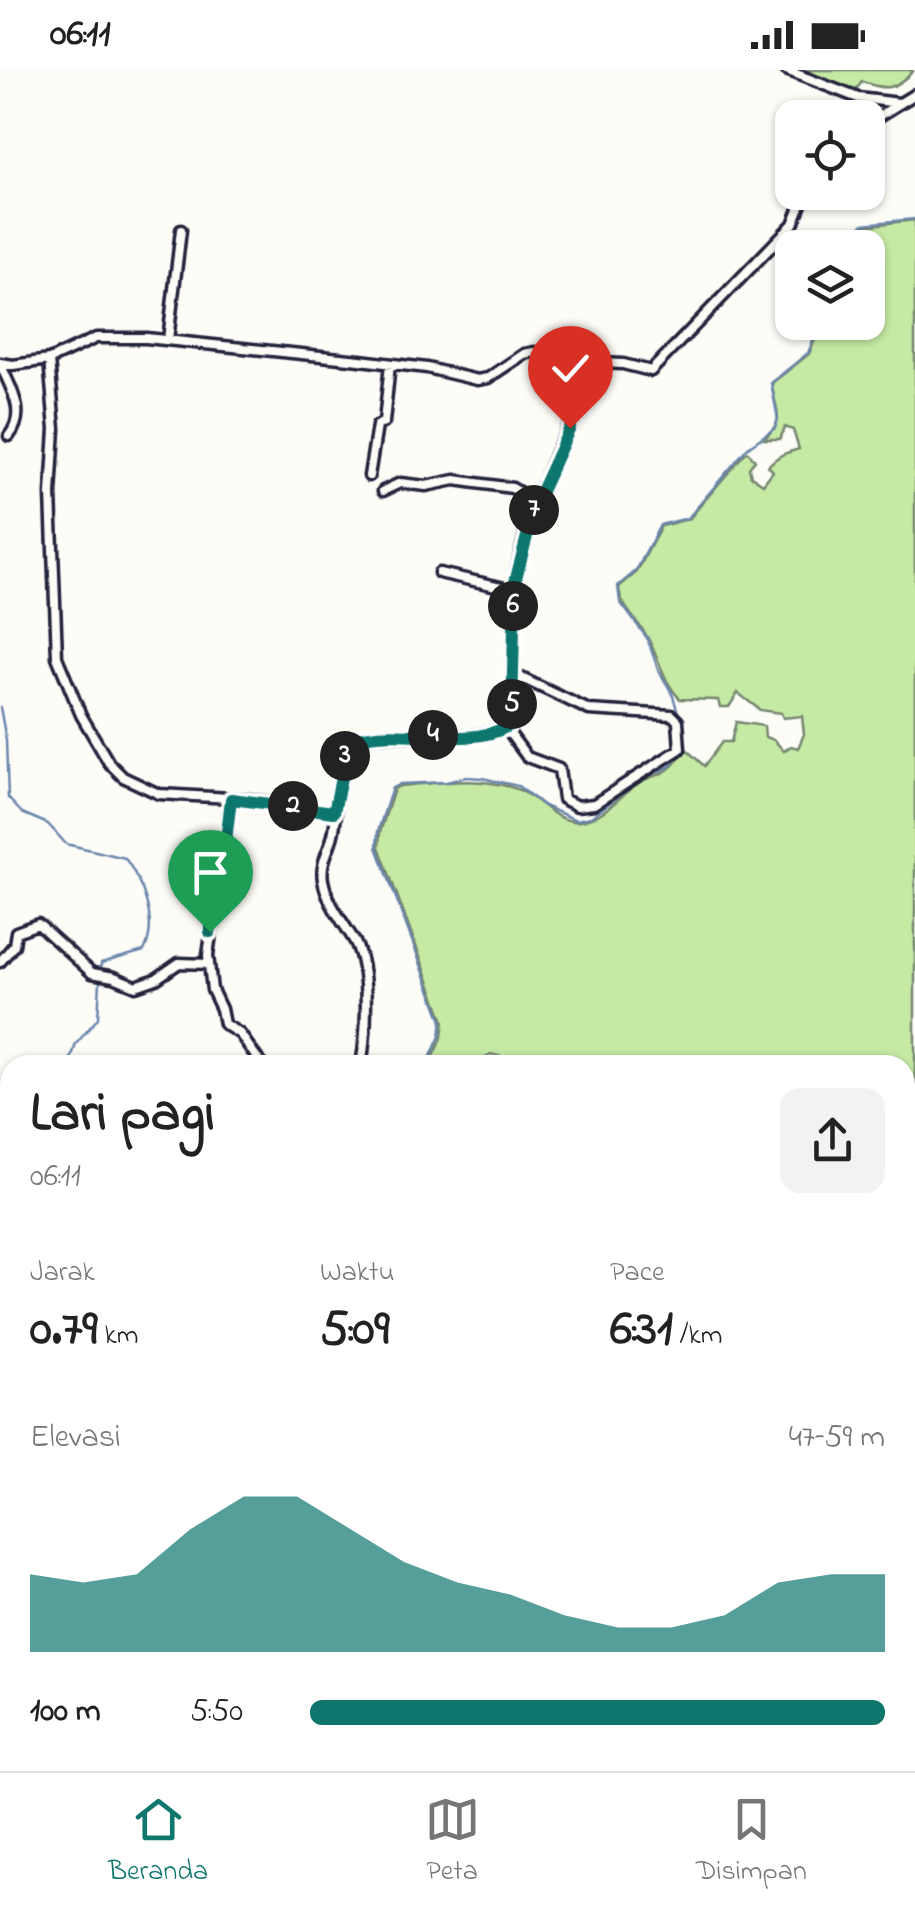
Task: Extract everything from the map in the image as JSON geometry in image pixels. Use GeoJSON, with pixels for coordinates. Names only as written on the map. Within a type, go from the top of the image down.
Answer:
{"type":"FeatureCollection","features":[{"type":"Feature","properties":{"kind":"street"},"geometry":{"type":"LineString","coordinates":[[786,70],[858,98],[899,103]]}},
{"type":"Feature","properties":{"kind":"street"},"geometry":{"type":"LineString","coordinates":[[885,112],[915,94]]}},
{"type":"Feature","properties":{"kind":"street"},"geometry":{"type":"LineString","coordinates":[[0,363],[50,360],[96,338],[168,340],[390,364],[478,380],[529,353],[651,371],[793,224],[799,210]]}},
{"type":"Feature","properties":{"kind":"street"},"geometry":{"type":"LineString","coordinates":[[168,340],[181,230]]}},
{"type":"Feature","properties":{"kind":"street"},"geometry":{"type":"LineString","coordinates":[[50,360],[55,438],[51,494],[56,640],[61,672],[109,763],[123,778],[160,794],[334,812]]}},
{"type":"Feature","properties":{"kind":"street"},"geometry":{"type":"LineString","coordinates":[[0,363],[19,408],[9,436]]}},
{"type":"Feature","properties":{"kind":"street"},"geometry":{"type":"LineString","coordinates":[[368,476],[378,426],[384,423],[390,364]]}},
{"type":"Feature","properties":{"kind":"street"},"geometry":{"type":"LineString","coordinates":[[363,1055],[366,1040],[360,954],[322,877],[325,854],[334,834],[334,812],[346,753],[356,739],[392,734],[482,734],[505,727],[512,715],[514,590],[536,502],[601,364]]}},
{"type":"Feature","properties":{"kind":"street"},"geometry":{"type":"LineString","coordinates":[[382,491],[400,483],[426,486],[455,480],[512,488],[536,502]]}},
{"type":"Feature","properties":{"kind":"street"},"geometry":{"type":"LineString","coordinates":[[439,573],[514,590]]}},
{"type":"Feature","properties":{"kind":"street"},"geometry":{"type":"LineString","coordinates":[[505,727],[527,757],[560,770],[563,799],[578,806],[594,804],[680,749],[678,721],[672,715],[589,710],[513,674]]}},
{"type":"Feature","properties":{"kind":"street"},"geometry":{"type":"LineString","coordinates":[[231,799],[210,932],[209,964],[212,990],[222,1009],[224,1024],[240,1034],[255,1055]]}},
{"type":"Feature","properties":{"kind":"street"},"geometry":{"type":"LineString","coordinates":[[0,962],[14,946],[16,932],[40,924],[92,974],[136,986],[179,963],[209,964]]}},
{"type":"Feature","properties":{"kind":"green space"},"geometry":{"type":"Polygon","coordinates":[[[799,70],[913,71],[894,85],[883,87],[862,82],[854,92],[799,70]]]}},
{"type":"Feature","properties":{"kind":"green space"},"geometry":{"type":"Polygon","coordinates":[[[915,220],[915,1055],[434,1055],[444,1021],[379,847],[394,789],[457,781],[500,784],[522,791],[562,818],[580,821],[598,815],[636,785],[662,773],[687,750],[704,766],[722,742],[731,742],[736,722],[764,726],[765,737],[784,751],[791,746],[798,748],[804,734],[802,716],[783,718],[781,713],[760,710],[738,693],[729,707],[720,707],[718,700],[680,699],[646,635],[625,606],[619,587],[637,572],[661,526],[689,519],[745,453],[755,460],[749,468],[751,476],[763,484],[773,471],[768,466],[772,462],[799,449],[793,430],[785,427],[780,439],[764,439],[778,419],[772,383],[809,354],[815,340],[885,340],[885,230],[860,230],[863,226],[915,220]]]}},
{"type":"Feature","properties":{"kind":"waterway"},"geometry":{"type":"LineString","coordinates":[[858,230],[863,224],[915,219]]}},
{"type":"Feature","properties":{"kind":"waterway"},"geometry":{"type":"LineString","coordinates":[[680,719],[647,638],[620,602],[618,586],[636,571],[660,525],[688,518],[748,447],[775,428],[778,419],[771,383],[808,353],[813,340]]}},
{"type":"Feature","properties":{"kind":"waterway"},"geometry":{"type":"LineString","coordinates":[[0,707],[6,740],[8,798],[22,813],[48,824],[66,844],[125,858],[142,890],[149,915],[144,951],[101,963],[98,1018],[76,1044],[72,1055]]}},
{"type":"Feature","properties":{"kind":"waterway"},"geometry":{"type":"LineString","coordinates":[[431,1055],[442,1021],[377,847],[392,788],[400,784],[482,778],[518,786],[544,806],[576,820],[591,817],[641,779],[669,767],[684,750],[683,737]]}},
{"type":"Feature","properties":{"kind":"waterway"},"geometry":{"type":"LineString","coordinates":[[0,1664],[0,1673]]}},
{"type":"Feature","properties":{"kind":"route"},"geometry":{"type":"LineString","coordinates":[[210,932],[231,799],[334,812],[346,753],[356,739],[392,734],[482,734],[508,726],[512,715],[515,582],[536,502],[570,428]]}}]}
